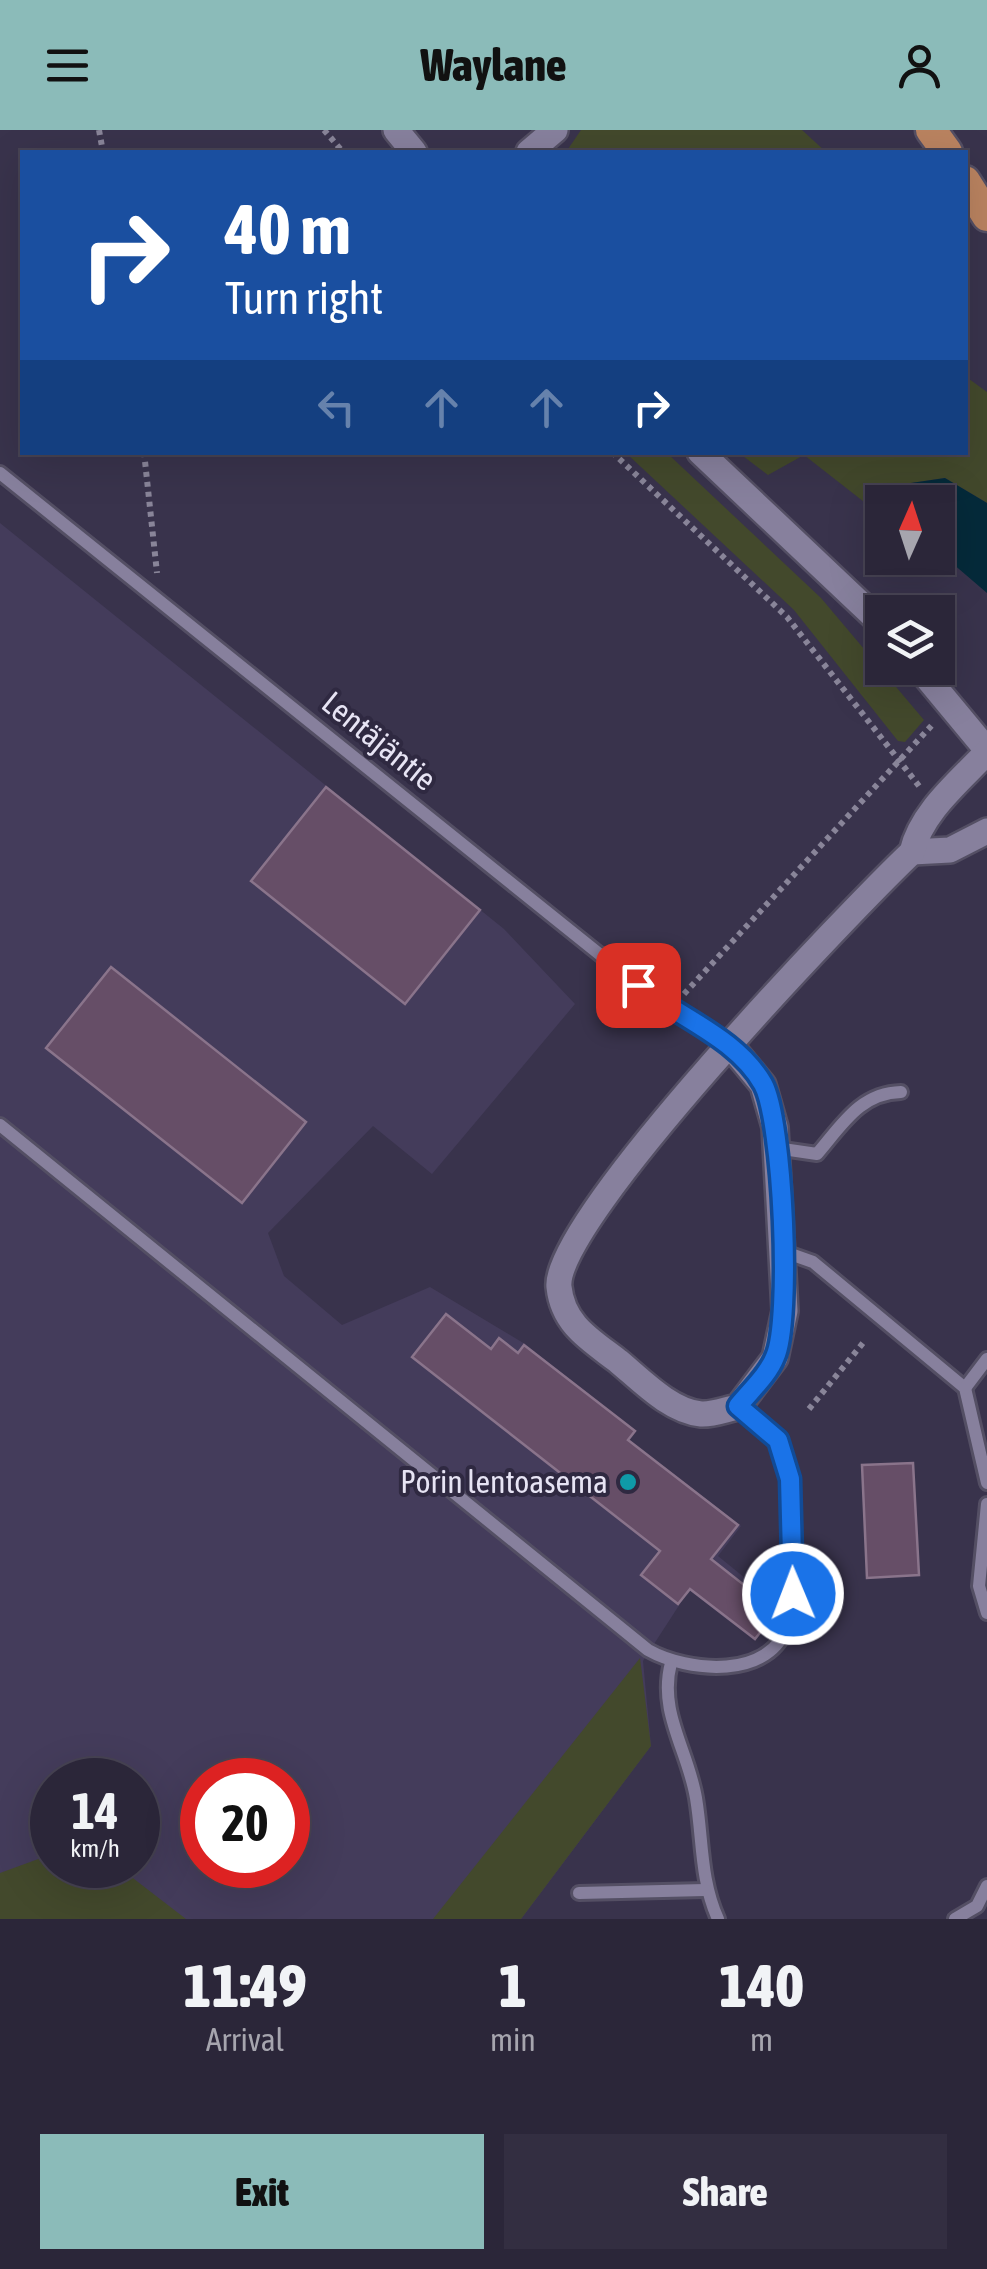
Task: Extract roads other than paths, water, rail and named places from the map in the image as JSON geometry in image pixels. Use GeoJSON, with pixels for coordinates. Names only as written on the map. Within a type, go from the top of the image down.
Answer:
{"type":"FeatureCollection","features":[{"type":"Feature","properties":{"kind":"highway"},"geometry":{"type":"LineString","coordinates":[[968,183],[987,208]]}},
{"type":"Feature","properties":{"kind":"highway"},"geometry":{"type":"LineString","coordinates":[[968,184],[987,216]]}},
{"type":"Feature","properties":{"kind":"street"},"geometry":{"type":"LineString","coordinates":[[396,130],[412,150]]}},
{"type":"Feature","properties":{"kind":"street"},"geometry":{"type":"LineString","coordinates":[[531,150],[555,130]]}},
{"type":"Feature","properties":{"kind":"street"},"geometry":{"type":"LineString","coordinates":[[703,455],[865,608]]}},
{"type":"Feature","properties":{"kind":"street"},"geometry":{"type":"LineString","coordinates":[[728,1044],[763,1085],[776,1148],[785,1311],[775,1358],[738,1406],[702,1414],[671,1403],[570,1323],[558,1284],[572,1245],[601,1201],[728,1044],[912,852],[916,834],[936,806],[987,751],[933,685]]}},
{"type":"Feature","properties":{"kind":"street"},"geometry":{"type":"LineString","coordinates":[[912,852],[950,850],[987,831]]}},
{"type":"Feature","properties":{"kind":"lane","name":"Lentäjäntie"},"geometry":{"type":"LineString","coordinates":[[0,473],[669,1010],[728,1044]]}},
{"type":"Feature","properties":{"kind":"lane"},"geometry":{"type":"LineString","coordinates":[[776,1148],[817,1154],[865,1100],[881,1093],[900,1092]]}},
{"type":"Feature","properties":{"kind":"lane"},"geometry":{"type":"LineString","coordinates":[[0,1126],[648,1650],[671,1662],[702,1668],[735,1666],[766,1653],[787,1628],[793,1594],[790,1479],[778,1440],[738,1406]]}},
{"type":"Feature","properties":{"kind":"lane"},"geometry":{"type":"LineString","coordinates":[[782,1251],[813,1262],[965,1388],[987,1483]]}},
{"type":"Feature","properties":{"kind":"lane"},"geometry":{"type":"LineString","coordinates":[[965,1388],[987,1360]]}},
{"type":"Feature","properties":{"kind":"lane"},"geometry":{"type":"LineString","coordinates":[[987,1504],[979,1586],[987,1612]]}},
{"type":"Feature","properties":{"kind":"lane"},"geometry":{"type":"LineString","coordinates":[[671,1662],[666,1698],[696,1794],[705,1890],[718,1919]]}},
{"type":"Feature","properties":{"kind":"lane"},"geometry":{"type":"LineString","coordinates":[[955,1919],[976,1913],[987,1886]]}},
{"type":"Feature","properties":{"kind":"lane"},"geometry":{"type":"LineString","coordinates":[[579,1894],[705,1890]]}},
{"type":"Feature","properties":{"kind":"water"},"geometry":{"type":"Polygon","coordinates":[[[945,478],[987,503],[987,593],[955,566],[955,485],[911,483],[945,478]]]}},
{"type":"Feature","properties":{"kind":"place","name":"Porin lentoasema"},"geometry":{"type":"Point","coordinates":[628,1482]}}]}
